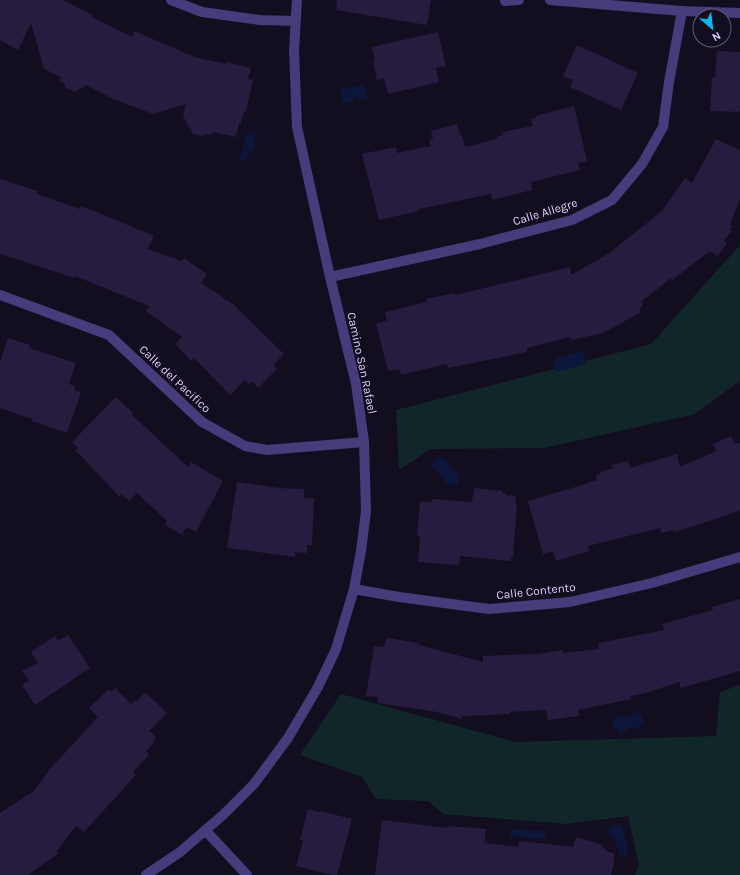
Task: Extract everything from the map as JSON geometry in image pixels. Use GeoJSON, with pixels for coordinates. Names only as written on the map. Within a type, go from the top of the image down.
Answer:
{"type":"FeatureCollection","features":[{"type":"Feature","properties":{"kind":"street"},"geometry":{"type":"LineString","coordinates":[[171,0],[202,12],[260,20],[295,21]]}},
{"type":"Feature","properties":{"kind":"street","name":"Camino San Rafael"},"geometry":{"type":"LineString","coordinates":[[146,875],[180,852],[224,815],[254,784],[288,738],[318,687],[336,649],[354,589],[361,551],[366,511],[364,442],[356,384],[330,277],[297,127],[294,50],[297,0]]}},
{"type":"Feature","properties":{"kind":"street"},"geometry":{"type":"LineString","coordinates":[[505,1],[519,0]]}},
{"type":"Feature","properties":{"kind":"street"},"geometry":{"type":"LineString","coordinates":[[550,0],[682,11],[740,13]]}},
{"type":"Feature","properties":{"kind":"street","name":"Calle Allegre"},"geometry":{"type":"LineString","coordinates":[[330,277],[480,244],[572,220],[612,200],[642,164],[663,127],[682,11]]}},
{"type":"Feature","properties":{"kind":"street","name":"Calle del Pacifico"},"geometry":{"type":"LineString","coordinates":[[0,295],[109,335],[202,422],[246,446],[267,450],[364,442]]}},
{"type":"Feature","properties":{"kind":"street","name":"Calle Contento"},"geometry":{"type":"LineString","coordinates":[[354,589],[489,609],[570,602],[652,583],[740,557]]}},
{"type":"Feature","properties":{"kind":"street"},"geometry":{"type":"LineString","coordinates":[[206,831],[247,875]]}},
{"type":"Feature","properties":{"kind":"green space"},"geometry":{"type":"Polygon","coordinates":[[[740,245],[740,381],[695,414],[544,448],[431,449],[399,470],[396,410],[651,344],[740,245]]]}},
{"type":"Feature","properties":{"kind":"green space"},"geometry":{"type":"Polygon","coordinates":[[[740,685],[740,875],[635,875],[639,865],[628,816],[567,824],[443,814],[428,801],[376,799],[362,777],[300,755],[341,694],[515,742],[716,736],[720,692],[740,685]]]}},
{"type":"Feature","properties":{"kind":"water"},"geometry":{"type":"Polygon","coordinates":[[[362,85],[365,88],[368,98],[359,100],[357,97],[353,98],[352,102],[343,104],[340,90],[362,85]]]}},
{"type":"Feature","properties":{"kind":"water"},"geometry":{"type":"Polygon","coordinates":[[[247,133],[255,133],[255,149],[250,152],[246,160],[240,159],[247,133]]]}},
{"type":"Feature","properties":{"kind":"water"},"geometry":{"type":"Polygon","coordinates":[[[583,351],[586,364],[556,372],[553,362],[558,361],[557,357],[583,351]]]}},
{"type":"Feature","properties":{"kind":"water"},"geometry":{"type":"Polygon","coordinates":[[[440,457],[449,462],[451,469],[458,474],[459,480],[456,485],[447,484],[432,466],[434,460],[440,457]]]}},
{"type":"Feature","properties":{"kind":"water"},"geometry":{"type":"Polygon","coordinates":[[[637,711],[641,715],[644,723],[638,728],[632,727],[620,733],[618,729],[613,728],[612,723],[616,718],[622,715],[628,718],[637,711]]]}},
{"type":"Feature","properties":{"kind":"water"},"geometry":{"type":"Polygon","coordinates":[[[622,825],[628,850],[625,856],[621,858],[615,840],[610,836],[608,830],[611,826],[622,825]]]}},
{"type":"Feature","properties":{"kind":"water"},"geometry":{"type":"Polygon","coordinates":[[[511,829],[545,831],[545,839],[510,836],[511,829]]]}},
{"type":"Feature","properties":{"kind":"building"},"geometry":{"type":"Polygon","coordinates":[[[0,0],[63,0],[93,15],[92,17],[132,37],[134,31],[197,58],[227,64],[227,62],[251,68],[248,79],[253,80],[246,111],[244,111],[241,124],[239,123],[236,137],[213,132],[212,135],[206,134],[203,136],[193,134],[183,116],[186,104],[153,114],[111,98],[86,85],[75,92],[65,87],[65,84],[59,81],[61,77],[44,69],[31,23],[18,50],[0,40],[0,0]]]}},
{"type":"Feature","properties":{"kind":"building"},"geometry":{"type":"Polygon","coordinates":[[[337,0],[431,0],[427,25],[336,10],[337,0]]]}},
{"type":"Feature","properties":{"kind":"building"},"geometry":{"type":"Polygon","coordinates":[[[438,32],[446,66],[436,68],[439,82],[388,94],[384,78],[377,80],[372,47],[438,32]]]}},
{"type":"Feature","properties":{"kind":"building"},"geometry":{"type":"Polygon","coordinates":[[[577,45],[638,73],[621,110],[570,87],[573,80],[563,76],[577,45]]]}},
{"type":"Feature","properties":{"kind":"building"},"geometry":{"type":"Polygon","coordinates":[[[717,51],[740,52],[739,112],[710,111],[712,77],[715,77],[717,51]]]}},
{"type":"Feature","properties":{"kind":"building"},"geometry":{"type":"Polygon","coordinates":[[[574,106],[587,161],[578,163],[580,170],[531,182],[532,190],[492,200],[491,194],[419,209],[419,211],[379,220],[362,154],[396,147],[397,153],[431,146],[429,140],[433,139],[431,131],[457,124],[465,147],[497,139],[497,137],[503,135],[502,132],[533,126],[531,119],[536,118],[535,116],[574,106]]]}},
{"type":"Feature","properties":{"kind":"building"},"geometry":{"type":"Polygon","coordinates":[[[716,139],[740,150],[740,199],[730,224],[732,226],[730,229],[732,231],[724,240],[727,243],[718,256],[710,251],[672,280],[671,278],[641,302],[643,306],[639,309],[641,312],[603,333],[571,340],[570,337],[527,348],[527,352],[448,368],[447,364],[401,375],[399,369],[388,371],[376,323],[387,321],[385,312],[427,302],[426,299],[455,293],[455,295],[570,267],[571,275],[608,254],[662,211],[685,178],[692,183],[716,139]]]}},
{"type":"Feature","properties":{"kind":"building"},"geometry":{"type":"Polygon","coordinates":[[[0,179],[38,191],[37,194],[80,209],[81,206],[154,236],[148,249],[182,261],[184,258],[207,274],[201,283],[233,304],[284,354],[273,365],[277,369],[258,388],[253,382],[249,384],[245,380],[230,395],[194,358],[191,361],[175,344],[182,337],[146,311],[149,306],[75,276],[75,278],[0,254],[0,179]]]}},
{"type":"Feature","properties":{"kind":"building"},"geometry":{"type":"Polygon","coordinates":[[[8,338],[30,345],[29,348],[76,363],[69,384],[75,386],[74,390],[81,392],[67,433],[0,408],[0,362],[8,338]]]}},
{"type":"Feature","properties":{"kind":"building"},"geometry":{"type":"Polygon","coordinates":[[[116,397],[133,413],[131,414],[188,467],[191,462],[223,481],[196,532],[186,527],[182,535],[165,525],[167,521],[137,493],[129,501],[121,494],[119,496],[75,450],[78,448],[72,442],[116,397]]]}},
{"type":"Feature","properties":{"kind":"building"},"geometry":{"type":"Polygon","coordinates":[[[731,436],[735,444],[740,443],[740,510],[674,532],[673,530],[662,533],[660,528],[588,546],[590,551],[556,561],[553,551],[543,554],[528,501],[597,480],[596,475],[601,473],[600,472],[613,468],[612,465],[628,461],[630,468],[677,454],[680,467],[716,451],[713,444],[731,436]]]}},
{"type":"Feature","properties":{"kind":"building"},"geometry":{"type":"Polygon","coordinates":[[[237,482],[279,488],[304,489],[304,498],[314,498],[312,545],[307,545],[307,553],[295,552],[295,557],[227,548],[237,482]]]}},
{"type":"Feature","properties":{"kind":"building"},"geometry":{"type":"Polygon","coordinates":[[[474,488],[502,491],[502,493],[506,493],[506,495],[516,496],[515,505],[517,504],[513,557],[511,557],[511,561],[460,556],[459,565],[418,562],[420,536],[417,536],[420,501],[432,502],[433,499],[472,502],[474,488]]]}},
{"type":"Feature","properties":{"kind":"building"},"geometry":{"type":"Polygon","coordinates":[[[740,599],[740,671],[681,688],[679,682],[646,693],[630,696],[631,699],[578,710],[579,716],[548,720],[546,710],[510,712],[510,714],[462,716],[462,719],[437,712],[377,703],[378,697],[366,696],[374,646],[384,647],[387,638],[419,643],[419,645],[483,662],[483,656],[537,654],[563,650],[563,653],[599,649],[598,643],[664,630],[662,624],[713,610],[712,607],[740,599]]]}},
{"type":"Feature","properties":{"kind":"building"},"geometry":{"type":"Polygon","coordinates":[[[68,635],[90,668],[35,705],[22,685],[29,681],[22,671],[38,663],[31,652],[55,636],[58,641],[68,635]]]}},
{"type":"Feature","properties":{"kind":"building"},"geometry":{"type":"Polygon","coordinates":[[[115,688],[131,704],[135,700],[136,702],[145,692],[167,713],[149,731],[156,737],[153,741],[154,742],[146,751],[149,755],[133,772],[136,775],[84,832],[76,826],[57,851],[58,854],[28,875],[0,875],[0,813],[34,791],[50,769],[98,717],[89,708],[109,689],[111,692],[115,688]]]}},
{"type":"Feature","properties":{"kind":"building"},"geometry":{"type":"Polygon","coordinates":[[[308,809],[352,819],[337,875],[296,866],[303,841],[300,840],[308,809]]]}},
{"type":"Feature","properties":{"kind":"building"},"geometry":{"type":"Polygon","coordinates":[[[382,820],[448,828],[448,826],[486,829],[484,843],[518,847],[519,841],[573,847],[576,837],[603,845],[603,848],[606,849],[606,851],[615,854],[613,859],[615,860],[611,875],[375,875],[382,820]]]}}]}
